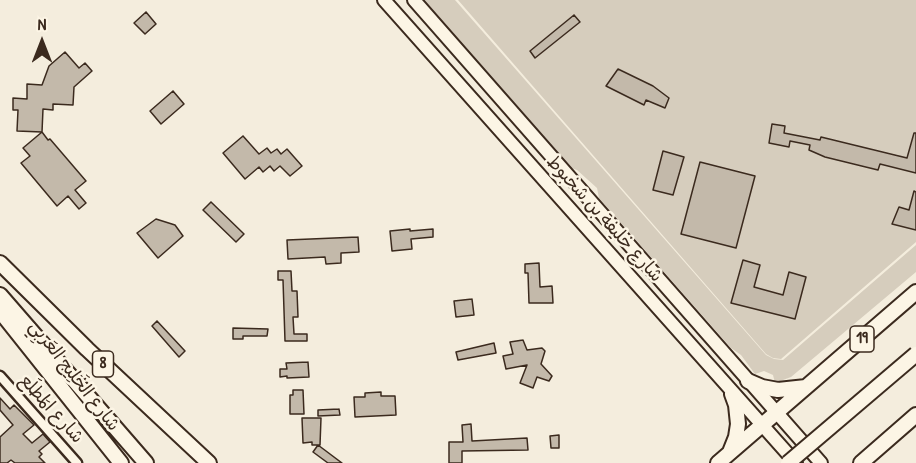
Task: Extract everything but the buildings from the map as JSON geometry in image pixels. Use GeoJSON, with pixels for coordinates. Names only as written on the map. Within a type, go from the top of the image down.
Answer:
{"type":"FeatureCollection","features":[{"type":"Feature","properties":{"kind":"main road","name":"شارع خليفة بن شخبوط"},"geometry":{"type":"LineString","coordinates":[[384,0],[732,394],[796,463]]}},
{"type":"Feature","properties":{"kind":"main road","name":"شارع خليفة بن شخبوط"},"geometry":{"type":"LineString","coordinates":[[414,0],[821,463]]}},
{"type":"Feature","properties":{"kind":"main road","name":"شارع الخَلِيج العَربِي"},"geometry":{"type":"LineString","coordinates":[[0,263],[87,349],[209,463]]}},
{"type":"Feature","properties":{"kind":"main road","name":"19"},"geometry":{"type":"LineString","coordinates":[[723,459],[916,292]]}},
{"type":"Feature","properties":{"kind":"main road"},"geometry":{"type":"LineString","coordinates":[[0,295],[146,463]]}},
{"type":"Feature","properties":{"kind":"main road","name":"شارع الخَلِيج العَربِي"},"geometry":{"type":"LineString","coordinates":[[0,311],[121,463]]}},
{"type":"Feature","properties":{"kind":"main road"},"geometry":{"type":"LineString","coordinates":[[788,463],[916,354]]}},
{"type":"Feature","properties":{"kind":"main road"},"geometry":{"type":"LineString","coordinates":[[748,381],[778,390],[793,390],[808,386]]}},
{"type":"Feature","properties":{"kind":"main road"},"geometry":{"type":"LineString","coordinates":[[723,459],[734,443],[738,424],[732,394]]}},
{"type":"Feature","properties":{"kind":"main road"},"geometry":{"type":"LineString","coordinates":[[861,463],[916,415]]}},
{"type":"Feature","properties":{"kind":"main road"},"geometry":{"type":"LineString","coordinates":[[872,463],[879,446]]}},
{"type":"Feature","properties":{"kind":"street","name":"شارع المَطلَع"},"geometry":{"type":"LineString","coordinates":[[0,376],[77,463]]}},
{"type":"Feature","properties":{"kind":"shaded area"},"geometry":{"type":"Polygon","coordinates":[[[424,0],[455,0],[766,355],[783,360],[916,245],[916,272],[791,377],[775,383],[773,375],[764,371],[755,374],[741,355],[731,348],[599,198],[597,188],[577,170],[568,167],[424,0]]]}},
{"type":"Feature","properties":{"kind":"shaded area"},"geometry":{"type":"Polygon","coordinates":[[[458,0],[916,0],[916,242],[781,359],[773,358],[766,354],[458,0]]]}}]}
